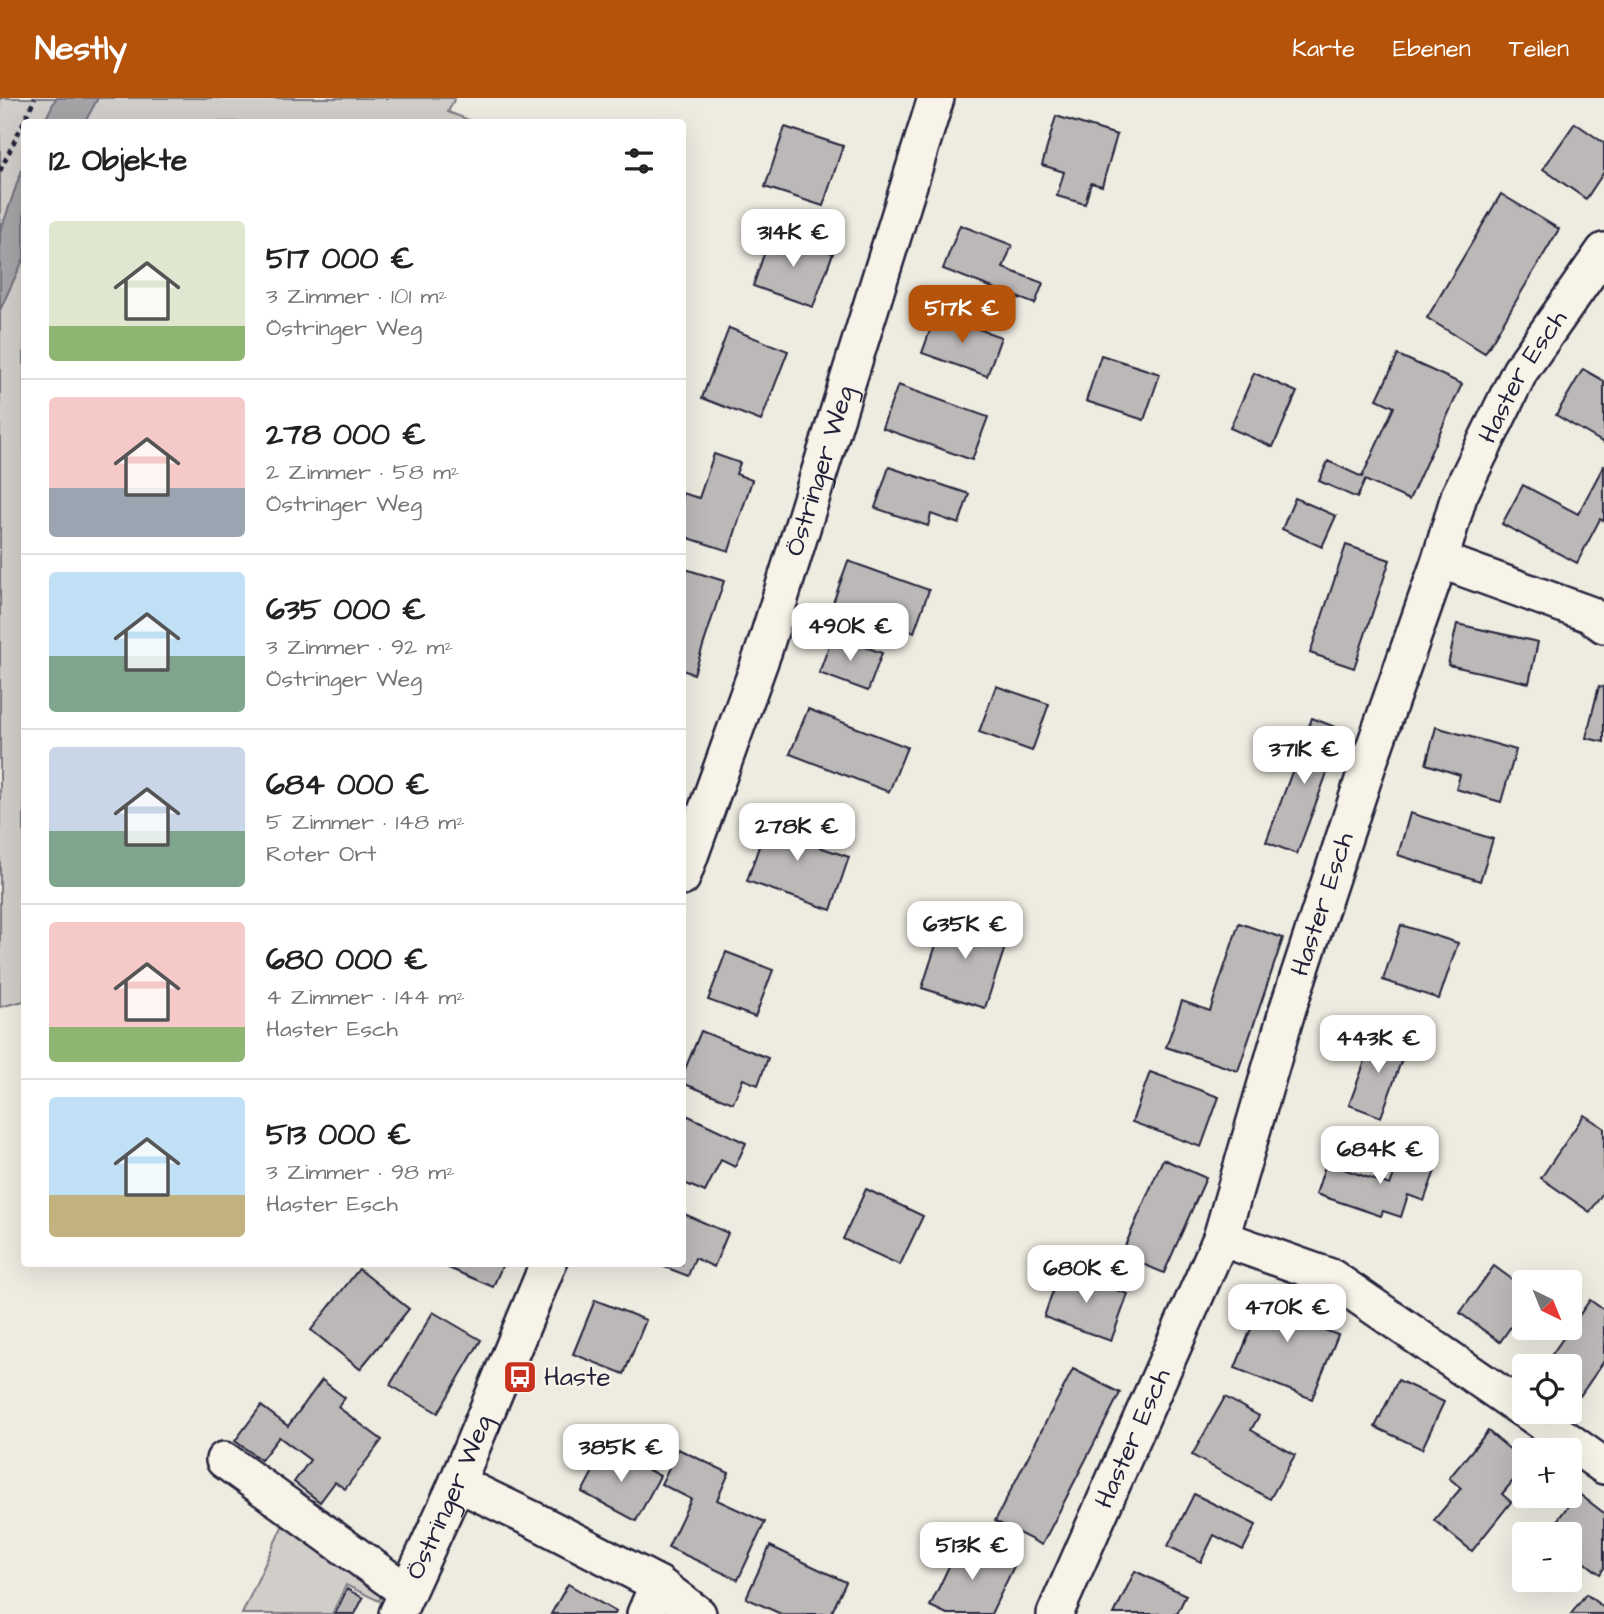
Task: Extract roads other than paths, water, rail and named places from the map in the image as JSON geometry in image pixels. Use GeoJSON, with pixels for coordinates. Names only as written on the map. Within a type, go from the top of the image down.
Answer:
{"type":"FeatureCollection","features":[{"type":"Feature","properties":{"kind":"street","name":"Östringer Weg"},"geometry":{"type":"LineString","coordinates":[[686,867],[764,650],[936,98]]}},
{"type":"Feature","properties":{"kind":"street","name":"Haster Esch"},"geometry":{"type":"LineString","coordinates":[[1055,1614],[1222,1238],[1287,1008],[1369,761],[1440,560],[1459,496],[1520,371],[1604,251]]}},
{"type":"Feature","properties":{"kind":"street"},"geometry":{"type":"LineString","coordinates":[[1440,560],[1589,614],[1604,625]]}},
{"type":"Feature","properties":{"kind":"street"},"geometry":{"type":"LineString","coordinates":[[1222,1238],[1331,1278],[1512,1401]]}},
{"type":"Feature","properties":{"kind":"street","name":"Östringer Weg"},"geometry":{"type":"LineString","coordinates":[[402,1603],[457,1483],[547,1267]]}},
{"type":"Feature","properties":{"kind":"street"},"geometry":{"type":"LineString","coordinates":[[1544,1424],[1604,1466]]}},
{"type":"Feature","properties":{"kind":"street"},"geometry":{"type":"LineString","coordinates":[[224,1460],[402,1603]]}},
{"type":"Feature","properties":{"kind":"street"},"geometry":{"type":"LineString","coordinates":[[457,1483],[536,1521],[652,1599],[698,1614]]}},
{"type":"Feature","properties":{"kind":"place","name":"Haste"},"geometry":{"type":"Point","coordinates":[520,1377]}}]}
